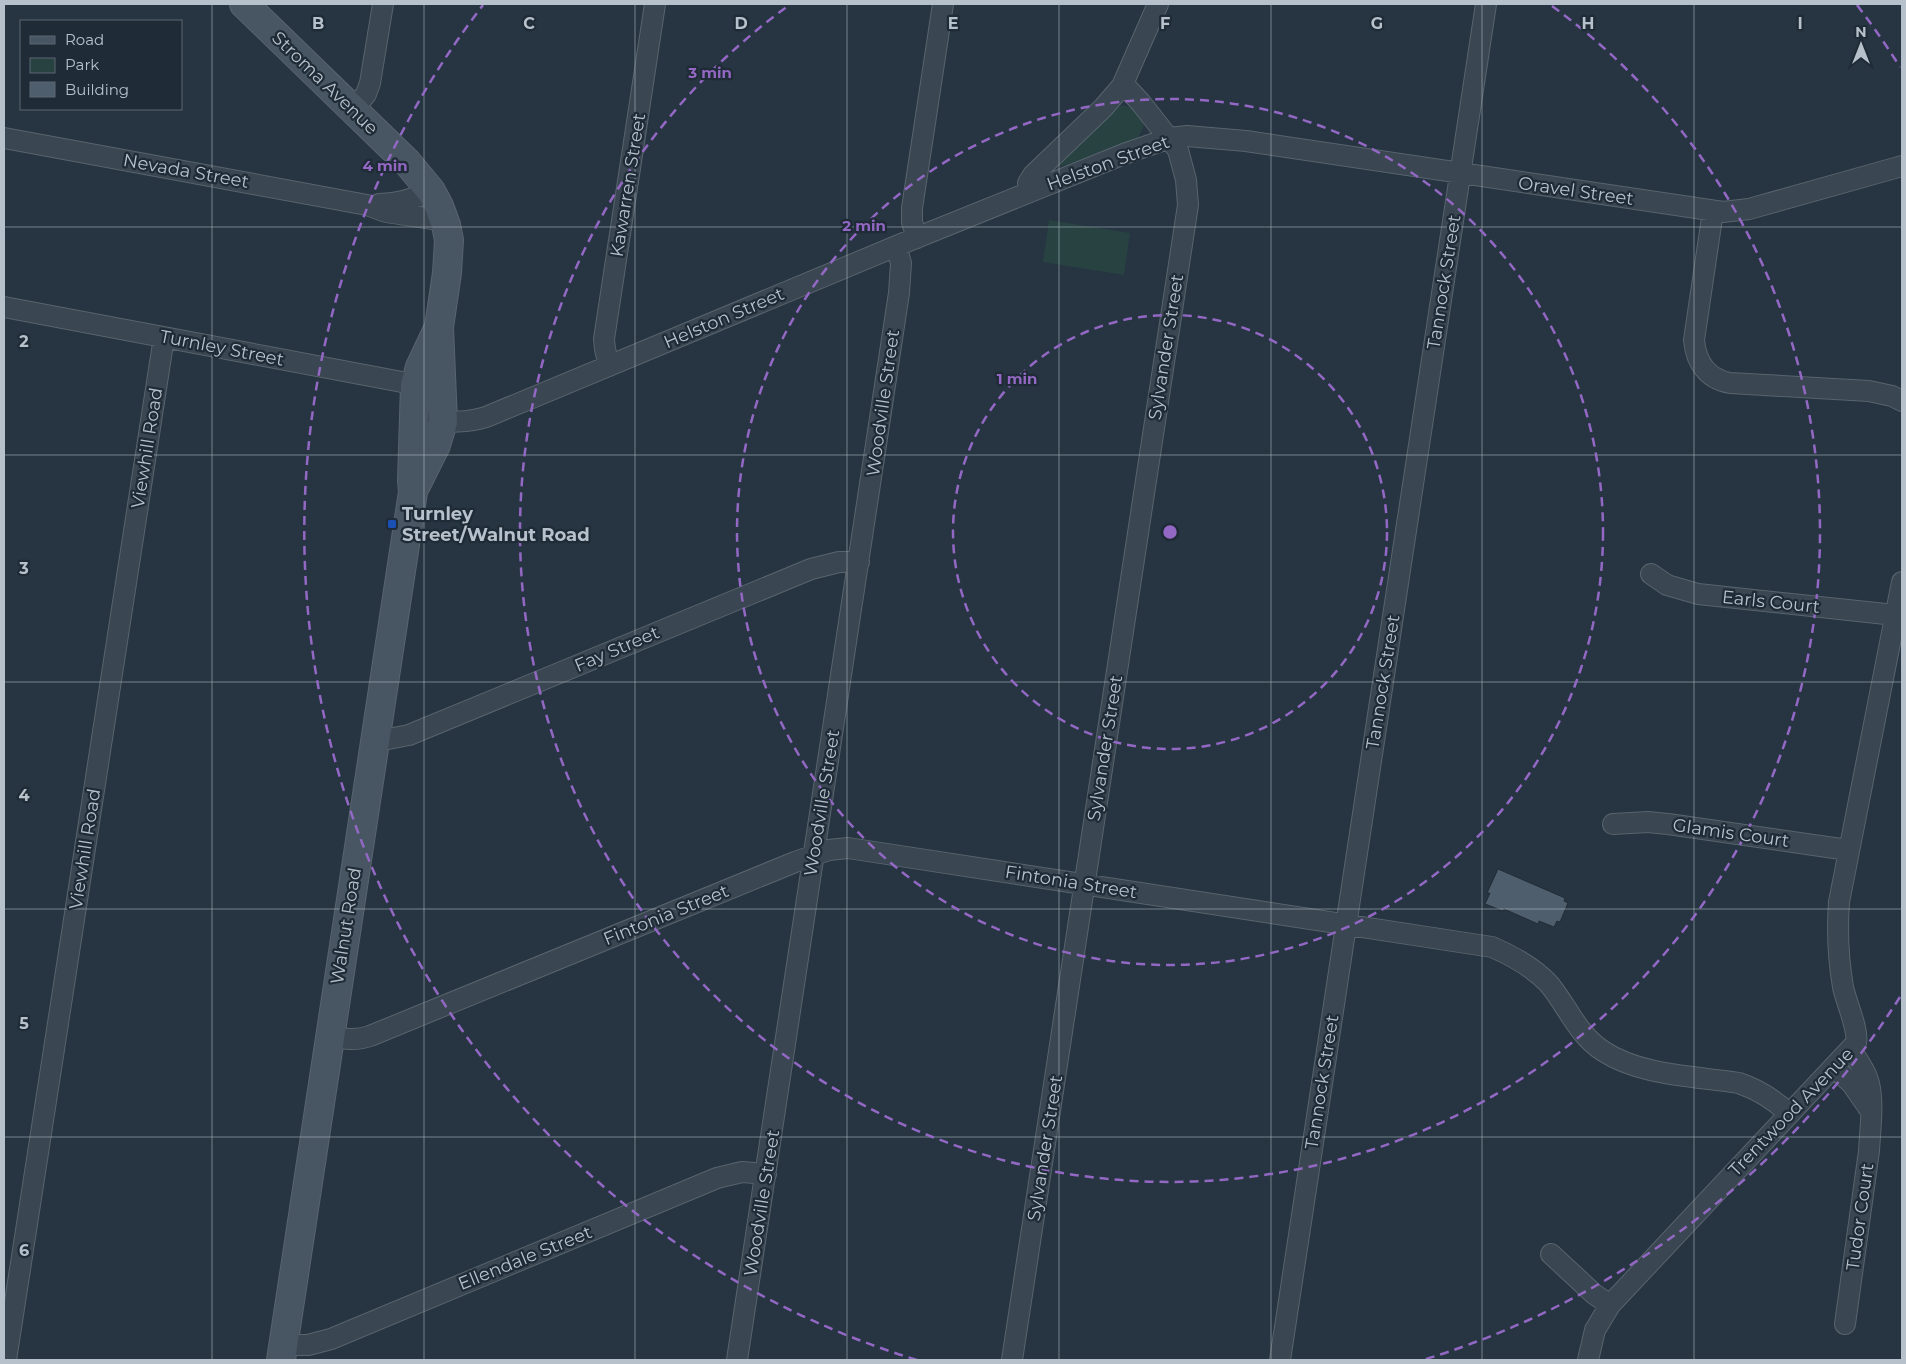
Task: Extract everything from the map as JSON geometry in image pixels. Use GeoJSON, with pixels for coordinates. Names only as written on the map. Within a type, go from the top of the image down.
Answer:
{"type":"FeatureCollection","features":[{"type":"Feature","properties":{"kind":"street","name":"Stroma Avenue"},"geometry":{"type":"LineString","coordinates":[[244,4],[407,162],[428,188]]}},
{"type":"Feature","properties":{"kind":"street"},"geometry":{"type":"LineString","coordinates":[[353,110],[366,94],[370,83],[383,4]]}},
{"type":"Feature","properties":{"kind":"street","name":"Kawarren Street"},"geometry":{"type":"LineString","coordinates":[[609,366],[604,339],[655,4]]}},
{"type":"Feature","properties":{"kind":"street"},"geometry":{"type":"LineString","coordinates":[[917,238],[912,222],[912,208],[943,4]]}},
{"type":"Feature","properties":{"kind":"street","name":"Helston Street"},"geometry":{"type":"LineString","coordinates":[[1029,192],[1028,182],[1033,175],[1103,108],[1122,86],[1158,4]]}},
{"type":"Feature","properties":{"kind":"street","name":"Tannock Street"},"geometry":{"type":"LineString","coordinates":[[1280,1360],[1486,4]]}},
{"type":"Feature","properties":{"kind":"street","name":"Sylvander Street"},"geometry":{"type":"LineString","coordinates":[[1012,1360],[1188,205],[1188,192],[1183,163],[1178,150],[1129,90],[1122,86]]}},
{"type":"Feature","properties":{"kind":"street","name":"Helston Street"},"geometry":{"type":"LineString","coordinates":[[415,420],[443,422],[472,421],[486,417],[896,246],[1124,154],[1170,138],[1204,136],[1246,141]]}},
{"type":"Feature","properties":{"kind":"street","name":"Nevada Street"},"geometry":{"type":"LineString","coordinates":[[4,138],[367,205],[386,212],[445,221]]}},
{"type":"Feature","properties":{"kind":"street","name":"Oravel Street"},"geometry":{"type":"LineString","coordinates":[[1246,141],[1460,174],[1730,212],[1749,209],[1902,166]]}},
{"type":"Feature","properties":{"kind":"street","name":"Nevada Street"},"geometry":{"type":"LineString","coordinates":[[367,205],[390,204],[412,199],[428,188]]}},
{"type":"Feature","properties":{"kind":"street","name":"Walnut Road"},"geometry":{"type":"LineString","coordinates":[[282,1353],[413,492],[415,420],[428,385],[447,273],[449,240],[445,221],[428,188]]}},
{"type":"Feature","properties":{"kind":"street"},"geometry":{"type":"LineString","coordinates":[[1713,211],[1694,340],[1698,360],[1710,375],[1730,383],[1869,391],[1892,396],[1902,401]]}},
{"type":"Feature","properties":{"kind":"street","name":"Woodville Street"},"geometry":{"type":"LineString","coordinates":[[737,1360],[899,293],[901,263],[896,246]]}},
{"type":"Feature","properties":{"kind":"street","name":"Turnley Street"},"geometry":{"type":"LineString","coordinates":[[4,306],[428,385]]}},
{"type":"Feature","properties":{"kind":"street","name":"Viewhill Road"},"geometry":{"type":"LineString","coordinates":[[6,1360],[164,337]]}},
{"type":"Feature","properties":{"kind":"street","name":"Walnut Road"},"geometry":{"type":"LineString","coordinates":[[413,492],[436,445],[443,422],[428,385]]}},
{"type":"Feature","properties":{"kind":"street","name":"Fay Street"},"geometry":{"type":"LineString","coordinates":[[375,737],[388,739],[409,736],[811,569],[839,562],[859,562]]}},
{"type":"Feature","properties":{"kind":"street","name":"Earls Court"},"geometry":{"type":"LineString","coordinates":[[1651,574],[1667,585],[1698,594],[1895,615]]}},
{"type":"Feature","properties":{"kind":"street","name":"Trentwood Avenue"},"geometry":{"type":"LineString","coordinates":[[1588,1360],[1595,1330],[1610,1305],[1789,1114],[1835,1068],[1856,1043],[1857,1036],[1843,988],[1837,938],[1838,902],[1902,582]]}},
{"type":"Feature","properties":{"kind":"street","name":"Glamis Court"},"geometry":{"type":"LineString","coordinates":[[1613,824],[1648,822],[1668,824],[1848,850]]}},
{"type":"Feature","properties":{"kind":"street","name":"Fintonia Street"},"geometry":{"type":"LineString","coordinates":[[330,1036],[359,1040],[814,854],[848,848],[1492,947],[1525,964],[1549,984],[1581,1032],[1603,1051],[1632,1066],[1648,1070],[1739,1083],[1752,1087],[1765,1094],[1789,1114]]}},
{"type":"Feature","properties":{"kind":"street","name":"Tudor Court"},"geometry":{"type":"LineString","coordinates":[[1845,1324],[1869,1151],[1870,1110],[1870,1089],[1867,1077],[1851,1050]]}},
{"type":"Feature","properties":{"kind":"street"},"geometry":{"type":"LineString","coordinates":[[1835,1068],[1852,1084],[1870,1110]]}},
{"type":"Feature","properties":{"kind":"street","name":"Ellendale Street"},"geometry":{"type":"LineString","coordinates":[[282,1353],[331,1339],[718,1178],[742,1172],[766,1174]]}},
{"type":"Feature","properties":{"kind":"street"},"geometry":{"type":"LineString","coordinates":[[1551,1254],[1594,1294],[1610,1305]]}},
{"type":"Feature","properties":{"kind":"green space"},"geometry":{"type":"Polygon","coordinates":[[[1121,105],[1132,109],[1142,122],[1144,126],[1138,138],[1061,166],[1060,162],[1063,158],[1121,105]]]}},
{"type":"Feature","properties":{"kind":"green space"},"geometry":{"type":"Polygon","coordinates":[[[1049,220],[1130,233],[1124,275],[1043,262],[1049,220]]]}},
{"type":"Feature","properties":{"kind":"building"},"geometry":{"type":"Polygon","coordinates":[[[1498,869],[1565,898],[1564,901],[1568,903],[1560,922],[1557,921],[1554,927],[1539,921],[1538,924],[1504,909],[1503,911],[1485,904],[1490,893],[1487,893],[1498,869]]]}},
{"type":"Feature","properties":{"kind":"place","name":"Turnley Street/Walnut Road"},"geometry":{"type":"Point","coordinates":[392,524]}}]}
